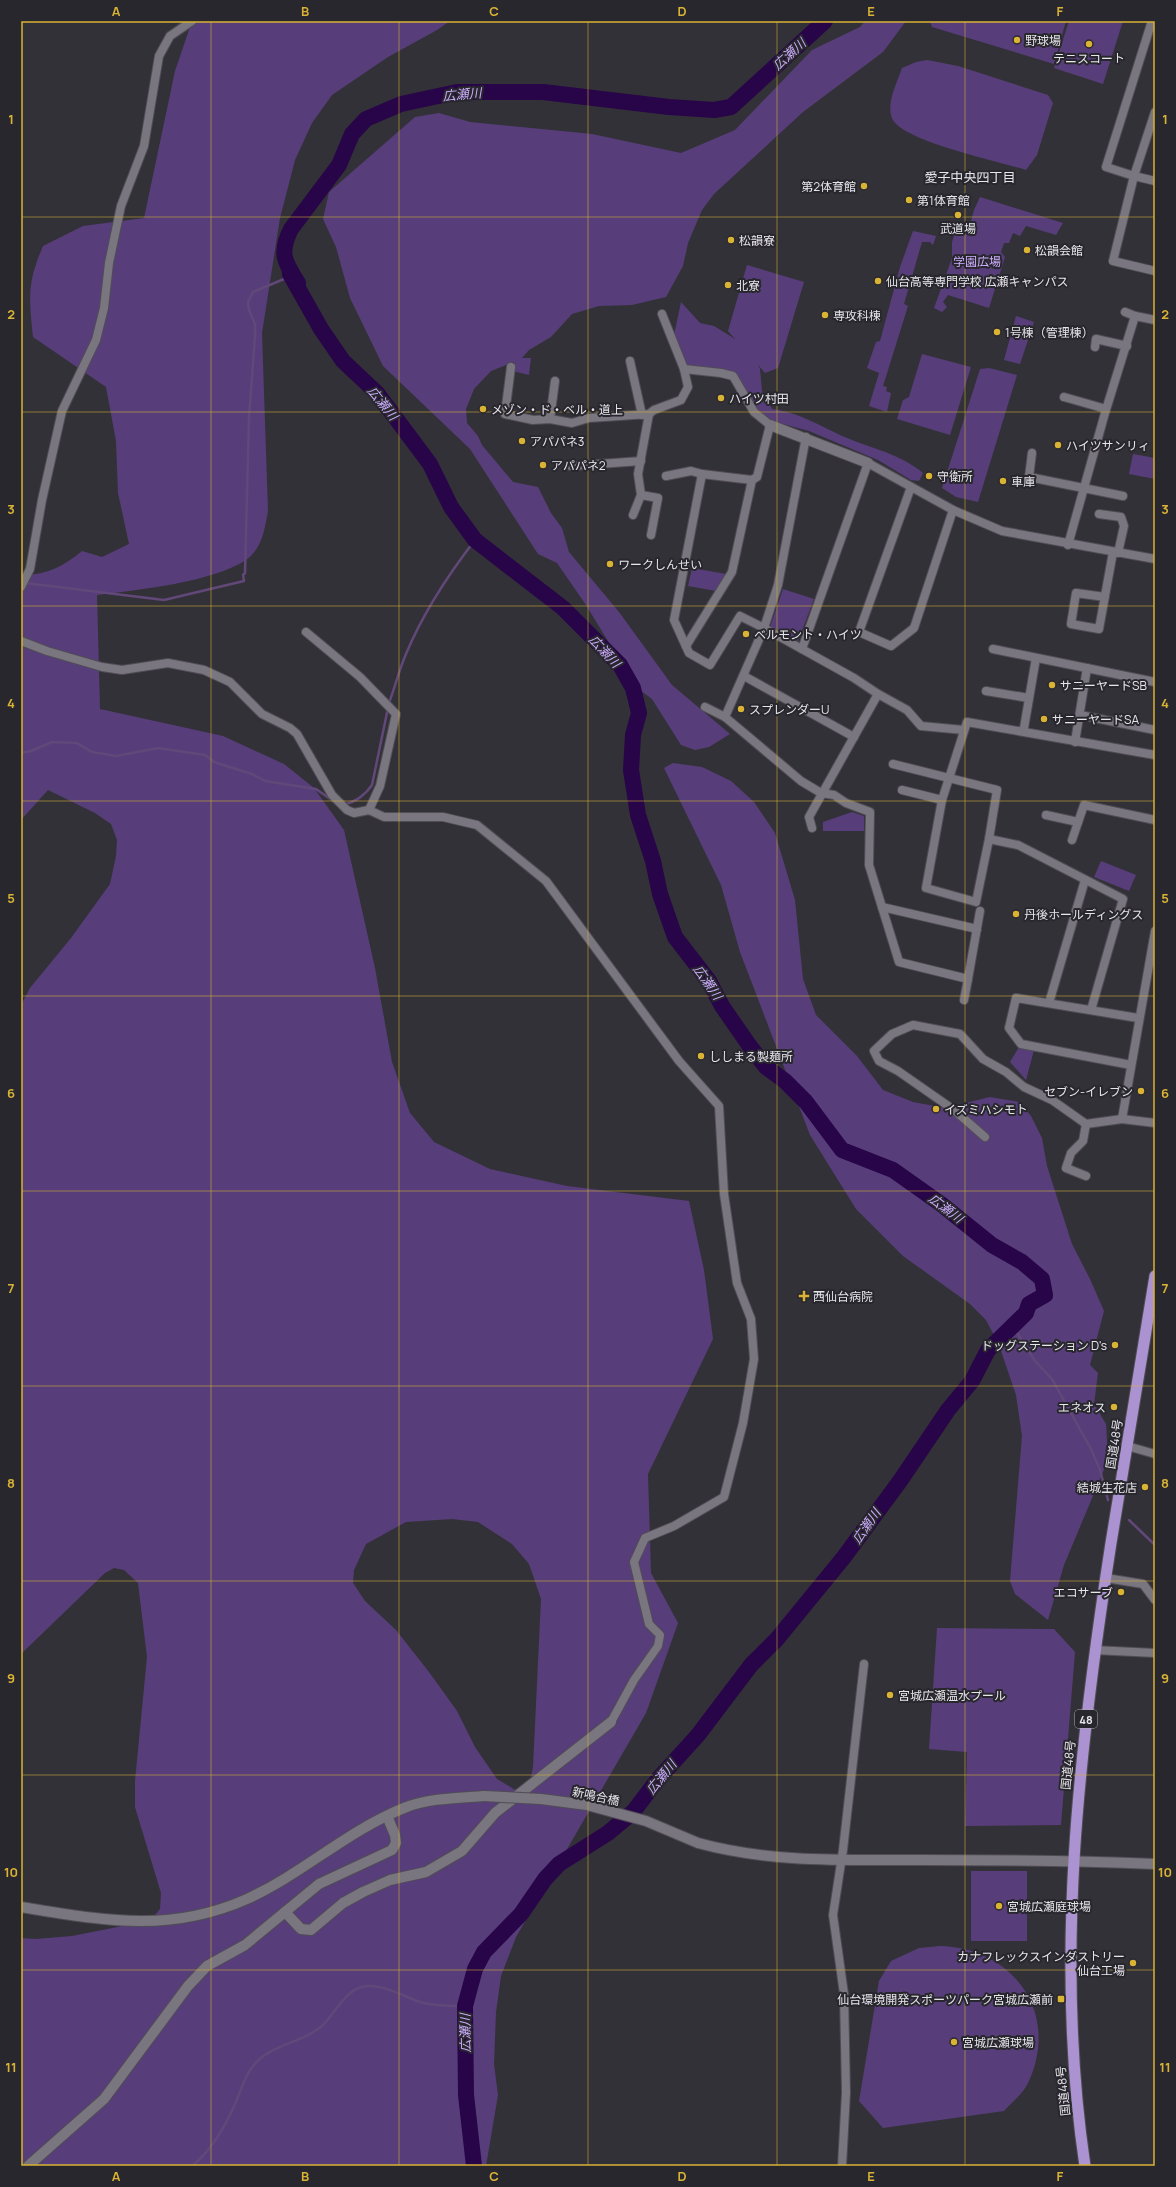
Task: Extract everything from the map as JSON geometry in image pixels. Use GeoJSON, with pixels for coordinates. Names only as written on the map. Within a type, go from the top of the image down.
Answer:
{"type":"FeatureCollection","features":[{"type":"Feature","properties":{"kind":"highway","name":"国道48号"},"geometry":{"type":"LineString","coordinates":[[1085,2166],[1073,2059],[1070,1963],[1073,1861],[1080,1761],[1094,1650],[1155,1276]]}},
{"type":"Feature","properties":{"kind":"street"},"geometry":{"type":"LineString","coordinates":[[21,586],[30,569],[42,500],[62,411],[96,340],[104,308],[109,263],[121,206],[144,146],[159,56],[170,36],[192,21]]}},
{"type":"Feature","properties":{"kind":"street"},"geometry":{"type":"LineString","coordinates":[[1155,25],[1151,24],[1106,167],[1155,181]]}},
{"type":"Feature","properties":{"kind":"street"},"geometry":{"type":"LineString","coordinates":[[1155,112],[1134,176],[1113,261],[1155,271]]}},
{"type":"Feature","properties":{"kind":"street"},"geometry":{"type":"LineString","coordinates":[[1125,312],[1155,320]]}},
{"type":"Feature","properties":{"kind":"street"},"geometry":{"type":"LineString","coordinates":[[511,367],[505,414],[533,420],[550,419],[572,423],[589,418],[646,415],[654,410],[681,400],[688,387],[684,369],[662,314]]}},
{"type":"Feature","properties":{"kind":"street"},"geometry":{"type":"LineString","coordinates":[[1068,545],[1106,409],[1136,316]]}},
{"type":"Feature","properties":{"kind":"street"},"geometry":{"type":"LineString","coordinates":[[1095,347],[1096,339],[1127,346]]}},
{"type":"Feature","properties":{"kind":"street"},"geometry":{"type":"LineString","coordinates":[[630,361],[646,415],[638,474],[641,495],[633,515]]}},
{"type":"Feature","properties":{"kind":"street"},"geometry":{"type":"LineString","coordinates":[[684,369],[734,376],[754,412],[770,424],[806,437],[868,463],[953,510],[1002,531],[1027,534],[1068,545],[1155,559]]}},
{"type":"Feature","properties":{"kind":"street"},"geometry":{"type":"LineString","coordinates":[[550,419],[555,382]]}},
{"type":"Feature","properties":{"kind":"street"},"geometry":{"type":"LineString","coordinates":[[1064,397],[1106,409]]}},
{"type":"Feature","properties":{"kind":"street"},"geometry":{"type":"LineString","coordinates":[[666,476],[691,471],[702,474],[752,480],[757,477],[770,424]]}},
{"type":"Feature","properties":{"kind":"street"},"geometry":{"type":"LineString","coordinates":[[725,717],[764,628],[778,585],[806,437]]}},
{"type":"Feature","properties":{"kind":"street"},"geometry":{"type":"LineString","coordinates":[[1032,453],[1029,477],[1123,496]]}},
{"type":"Feature","properties":{"kind":"street"},"geometry":{"type":"LineString","coordinates":[[571,466],[640,461]]}},
{"type":"Feature","properties":{"kind":"street"},"geometry":{"type":"LineString","coordinates":[[802,650],[868,463]]}},
{"type":"Feature","properties":{"kind":"street"},"geometry":{"type":"LineString","coordinates":[[702,474],[674,620],[689,653],[710,664],[740,616],[854,678],[906,710],[921,726],[964,730]]}},
{"type":"Feature","properties":{"kind":"street"},"geometry":{"type":"LineString","coordinates":[[686,646],[732,572],[752,480]]}},
{"type":"Feature","properties":{"kind":"street"},"geometry":{"type":"LineString","coordinates":[[910,487],[859,632],[891,646],[914,628],[953,510]]}},
{"type":"Feature","properties":{"kind":"street"},"geometry":{"type":"LineString","coordinates":[[641,495],[658,498],[651,535]]}},
{"type":"Feature","properties":{"kind":"street"},"geometry":{"type":"LineString","coordinates":[[1099,514],[1121,517],[1124,526],[1105,597],[1099,629],[1071,624],[1076,593],[1105,597]]}},
{"type":"Feature","properties":{"kind":"street"},"geometry":{"type":"LineString","coordinates":[[306,632],[360,677],[396,714],[380,786],[369,810]]}},
{"type":"Feature","properties":{"kind":"street"},"geometry":{"type":"LineString","coordinates":[[21,641],[47,651],[102,667],[122,670],[151,665],[175,664],[204,670],[230,682],[262,714],[290,728],[297,734],[325,783],[342,806],[354,813],[369,810],[384,817],[444,817],[477,825],[546,881],[679,1061],[719,1106],[724,1194],[737,1283],[750,1319],[753,1353],[743,1423],[724,1497],[674,1526],[644,1538],[634,1562],[650,1624],[660,1635],[658,1646],[634,1680],[611,1722],[495,1813],[462,1851],[426,1872],[390,1880],[362,1892],[343,1904],[311,1930],[301,1929],[285,1912]]}},
{"type":"Feature","properties":{"kind":"street"},"geometry":{"type":"LineString","coordinates":[[993,649],[1155,682]]}},
{"type":"Feature","properties":{"kind":"street"},"geometry":{"type":"LineString","coordinates":[[1024,728],[1036,658]]}},
{"type":"Feature","properties":{"kind":"street"},"geometry":{"type":"LineString","coordinates":[[1074,742],[1080,715],[1087,668]]}},
{"type":"Feature","properties":{"kind":"street"},"geometry":{"type":"LineString","coordinates":[[744,676],[854,738]]}},
{"type":"Feature","properties":{"kind":"street"},"geometry":{"type":"LineString","coordinates":[[986,691],[1029,698]]}},
{"type":"Feature","properties":{"kind":"street"},"geometry":{"type":"LineString","coordinates":[[812,828],[809,817],[821,792],[854,738],[878,694]]}},
{"type":"Feature","properties":{"kind":"street"},"geometry":{"type":"LineString","coordinates":[[705,707],[725,717],[787,771],[821,792],[834,795],[846,803],[870,812],[869,866],[898,962],[968,980]]}},
{"type":"Feature","properties":{"kind":"street"},"geometry":{"type":"LineString","coordinates":[[1080,715],[1155,730]]}},
{"type":"Feature","properties":{"kind":"street"},"geometry":{"type":"LineString","coordinates":[[892,764],[950,779],[997,790],[976,902],[926,888],[942,800],[950,779],[967,722],[1155,756]]}},
{"type":"Feature","properties":{"kind":"street"},"geometry":{"type":"LineString","coordinates":[[902,790],[942,800]]}},
{"type":"Feature","properties":{"kind":"street"},"geometry":{"type":"LineString","coordinates":[[1072,840],[1084,805],[1155,820]]}},
{"type":"Feature","properties":{"kind":"street"},"geometry":{"type":"LineString","coordinates":[[1046,815],[1078,822]]}},
{"type":"Feature","properties":{"kind":"street"},"geometry":{"type":"LineString","coordinates":[[989,839],[1018,845],[1123,899],[1091,1010]]}},
{"type":"Feature","properties":{"kind":"street"},"geometry":{"type":"LineString","coordinates":[[1049,1003],[1085,880]]}},
{"type":"Feature","properties":{"kind":"street"},"geometry":{"type":"LineString","coordinates":[[882,907],[977,929]]}},
{"type":"Feature","properties":{"kind":"street"},"geometry":{"type":"LineString","coordinates":[[964,1000],[980,910]]}},
{"type":"Feature","properties":{"kind":"street"},"geometry":{"type":"LineString","coordinates":[[1122,1119],[1138,1018],[1155,931]]}},
{"type":"Feature","properties":{"kind":"street"},"geometry":{"type":"LineString","coordinates":[[1130,1065],[1021,1044],[1009,1028],[1016,998],[1138,1018]]}},
{"type":"Feature","properties":{"kind":"street"},"geometry":{"type":"LineString","coordinates":[[985,1137],[954,1110],[898,1071],[879,1061],[874,1052],[892,1034],[913,1024],[960,1034],[983,1060],[1006,1072],[1024,1087],[1052,1100],[1086,1124],[1122,1119],[1155,1123]]}},
{"type":"Feature","properties":{"kind":"street"},"geometry":{"type":"LineString","coordinates":[[1086,1124],[1083,1141],[1071,1153],[1066,1168],[1086,1176]]}},
{"type":"Feature","properties":{"kind":"street"},"geometry":{"type":"LineString","coordinates":[[1127,1446],[1155,1454]]}},
{"type":"Feature","properties":{"kind":"street"},"geometry":{"type":"LineString","coordinates":[[1106,1578],[1143,1584],[1155,1600]]}},
{"type":"Feature","properties":{"kind":"street"},"geometry":{"type":"LineString","coordinates":[[1094,1650],[1155,1653]]}},
{"type":"Feature","properties":{"kind":"street"},"geometry":{"type":"LineString","coordinates":[[842,2166],[846,2092],[844,1994],[833,1916],[841,1861],[864,1664]]}},
{"type":"Feature","properties":{"kind":"street","name":"新鳴合橋"},"geometry":{"type":"LineString","coordinates":[[21,1907],[102,1920],[132,1922],[162,1922],[190,1917],[246,1899],[274,1885],[356,1832],[387,1816],[420,1804],[484,1796],[541,1799],[587,1805],[646,1821],[698,1843],[749,1855],[841,1861],[1073,1861],[1155,1864]]}},
{"type":"Feature","properties":{"kind":"street"},"geometry":{"type":"LineString","coordinates":[[28,2166],[104,2099],[188,1986],[207,1966],[245,1945],[319,1884],[392,1850],[396,1843],[395,1835],[387,1816]]}},
{"type":"Feature","properties":{"kind":"green space"},"geometry":{"type":"Polygon","coordinates":[[[192,21],[450,21],[437,30],[388,57],[332,95],[312,123],[295,160],[280,218],[262,333],[268,511],[262,538],[256,550],[246,560],[232,568],[215,574],[174,584],[97,595],[100,709],[223,736],[284,764],[314,788],[344,830],[375,968],[392,1062],[410,1113],[434,1142],[490,1169],[567,1186],[689,1201],[704,1270],[713,1339],[648,1474],[651,1573],[678,1623],[646,1713],[516,1937],[501,1976],[496,2012],[494,2064],[498,2095],[486,2166],[21,2166],[21,1938],[36,1939],[72,1936],[138,1923],[155,1915],[160,1909],[161,1893],[135,1807],[135,1781],[147,1657],[138,1583],[124,1570],[114,1568],[105,1573],[21,1654],[21,1005],[30,988],[71,938],[110,884],[116,856],[117,840],[111,824],[95,813],[48,790],[21,820],[21,575],[38,574],[54,569],[82,551],[102,557],[129,544],[118,493],[116,441],[106,387],[33,337],[30,290],[34,270],[43,246],[83,226],[144,218],[175,71],[192,21]],[[452,1519],[406,1522],[366,1544],[354,1570],[353,1583],[365,1601],[396,1630],[429,1672],[457,1711],[475,1747],[497,1779],[522,1794],[529,1787],[533,1767],[541,1599],[529,1564],[512,1544],[478,1522],[452,1519]]]}},
{"type":"Feature","properties":{"kind":"green space"},"geometry":{"type":"Polygon","coordinates":[[[865,21],[906,21],[883,52],[803,112],[714,194],[702,210],[688,243],[683,266],[666,297],[632,305],[599,306],[572,314],[551,337],[529,350],[522,358],[531,358],[529,375],[513,371],[514,362],[491,371],[474,389],[466,409],[467,423],[478,436],[482,445],[513,482],[538,487],[551,513],[562,528],[569,552],[619,612],[672,685],[730,734],[709,747],[695,750],[681,745],[652,699],[636,687],[586,605],[557,563],[538,554],[470,449],[383,366],[350,298],[336,247],[323,219],[329,192],[415,117],[439,113],[470,122],[592,134],[681,153],[735,130],[812,50],[860,27],[865,21]]]}},
{"type":"Feature","properties":{"kind":"green space","name":"野球場"},"geometry":{"type":"Polygon","coordinates":[[[930,21],[1066,21],[1054,64],[932,27],[930,21]]]}},
{"type":"Feature","properties":{"kind":"green space","name":"テニスコート"},"geometry":{"type":"Polygon","coordinates":[[[1069,21],[1123,21],[1103,84],[1054,68],[1069,21]]]}},
{"type":"Feature","properties":{"kind":"green space"},"geometry":{"type":"Polygon","coordinates":[[[927,60],[958,66],[1048,95],[1053,103],[1037,155],[1026,170],[953,150],[913,135],[899,127],[892,118],[890,106],[902,68],[916,62],[927,60]]]}},
{"type":"Feature","properties":{"kind":"green space","name":"学園広場"},"geometry":{"type":"Polygon","coordinates":[[[980,197],[1063,223],[1056,235],[1026,226],[1020,236],[1013,233],[1009,243],[1004,243],[1001,252],[1005,257],[989,308],[948,295],[943,302],[947,307],[942,312],[934,308],[952,258],[952,242],[956,229],[968,232],[974,210],[980,197]]]}},
{"type":"Feature","properties":{"kind":"green space"},"geometry":{"type":"Polygon","coordinates":[[[913,231],[936,236],[933,245],[930,242],[922,242],[904,304],[908,306],[883,386],[887,387],[886,391],[891,393],[887,412],[869,406],[879,373],[867,368],[876,342],[880,341],[900,267],[913,231]]]}},
{"type":"Feature","properties":{"kind":"green space"},"geometry":{"type":"Polygon","coordinates":[[[747,265],[804,282],[778,368],[765,373],[758,365],[760,369],[762,391],[772,409],[802,417],[847,438],[896,456],[923,473],[919,481],[911,480],[878,460],[809,431],[772,421],[758,410],[727,371],[686,365],[674,335],[681,302],[700,323],[714,326],[735,339],[728,331],[747,265]]]}},
{"type":"Feature","properties":{"kind":"green space"},"geometry":{"type":"Polygon","coordinates":[[[1016,316],[1034,322],[1020,364],[1004,360],[1016,316]]]}},
{"type":"Feature","properties":{"kind":"green space"},"geometry":{"type":"Polygon","coordinates":[[[922,354],[971,367],[950,435],[897,419],[903,400],[909,397],[922,354]]]}},
{"type":"Feature","properties":{"kind":"green space"},"geometry":{"type":"Polygon","coordinates":[[[989,368],[1017,375],[978,502],[956,497],[942,488],[980,369],[989,368]]]}},
{"type":"Feature","properties":{"kind":"green space"},"geometry":{"type":"Polygon","coordinates":[[[1133,454],[1155,458],[1155,479],[1129,474],[1133,454]]]}},
{"type":"Feature","properties":{"kind":"green space"},"geometry":{"type":"Polygon","coordinates":[[[692,568],[726,574],[716,591],[688,586],[692,568]]]}},
{"type":"Feature","properties":{"kind":"green space"},"geometry":{"type":"Polygon","coordinates":[[[783,589],[814,599],[798,641],[770,627],[783,589]]]}},
{"type":"Feature","properties":{"kind":"green space"},"geometry":{"type":"Polygon","coordinates":[[[673,763],[702,767],[731,781],[754,802],[775,833],[795,900],[803,979],[816,1015],[857,1056],[883,1090],[913,1102],[945,1108],[990,1097],[1019,1102],[1031,1116],[1042,1138],[1047,1166],[1072,1244],[1104,1311],[1090,1365],[1098,1373],[1094,1404],[1106,1424],[1108,1460],[1064,1565],[1048,1620],[1015,1594],[1010,1581],[1022,1436],[1016,1395],[999,1345],[986,1320],[970,1304],[903,1256],[856,1209],[810,1135],[740,952],[721,885],[664,768],[673,763]]]}},
{"type":"Feature","properties":{"kind":"green space"},"geometry":{"type":"Polygon","coordinates":[[[852,812],[864,816],[864,831],[823,831],[823,822],[852,812]]]}},
{"type":"Feature","properties":{"kind":"green space"},"geometry":{"type":"Polygon","coordinates":[[[1101,861],[1136,875],[1129,891],[1094,877],[1101,861]]]}},
{"type":"Feature","properties":{"kind":"green space"},"geometry":{"type":"Polygon","coordinates":[[[1019,1047],[1034,1050],[1026,1080],[1010,1062],[1019,1047]]]}},
{"type":"Feature","properties":{"kind":"green space"},"geometry":{"type":"Polygon","coordinates":[[[937,1628],[1054,1629],[1075,1652],[1061,1825],[965,1826],[967,1752],[929,1749],[937,1628]]]}},
{"type":"Feature","properties":{"kind":"green space","name":"宮城広瀬庭球場"},"geometry":{"type":"Polygon","coordinates":[[[971,1871],[1027,1871],[1027,1941],[971,1941],[971,1871]]]}},
{"type":"Feature","properties":{"kind":"green space","name":"宮城広瀬球場"},"geometry":{"type":"Polygon","coordinates":[[[940,1946],[966,1950],[989,1958],[1008,1971],[1023,1988],[1033,2008],[1038,2031],[1037,2055],[1029,2081],[1021,2093],[1004,2111],[883,2128],[859,2101],[879,1981],[891,1961],[919,1948],[940,1946]]]}},
{"type":"Feature","properties":{"kind":"waterway","name":"広瀬川"},"geometry":{"type":"LineString","coordinates":[[298,283],[286,263],[284,251],[287,237],[291,229],[339,165],[352,134],[366,119],[401,104],[457,92],[543,92],[669,107],[714,110],[731,107],[825,21]]}},
{"type":"Feature","properties":{"kind":"waterway"},"geometry":{"type":"LineString","coordinates":[[25,583],[164,600],[244,581],[249,417],[255,336],[255,324],[249,310],[248,302],[253,292],[284,279],[290,274]]}},
{"type":"Feature","properties":{"kind":"waterway","name":"広瀬川"},"geometry":{"type":"LineString","coordinates":[[290,274],[321,329],[343,361],[377,393],[430,464],[451,507],[475,540],[563,608],[620,665],[633,688],[639,713],[633,735],[631,770],[638,815],[653,861],[660,894],[675,937],[709,981],[722,1006],[749,1045],[766,1067],[785,1081],[806,1102],[842,1150],[893,1170],[941,1204],[992,1245],[1022,1262],[1042,1279],[1045,1295],[1029,1304],[1026,1313],[988,1350],[972,1381],[948,1410],[900,1481],[844,1557],[777,1639],[751,1665],[698,1735],[659,1778],[633,1812],[608,1833],[559,1864],[545,1879],[521,1914],[484,1952],[475,1969],[465,2006],[466,2095],[474,2166]]}},
{"type":"Feature","properties":{"kind":"waterway"},"geometry":{"type":"LineString","coordinates":[[389,703],[404,660],[420,624],[455,567],[475,540]]}},
{"type":"Feature","properties":{"kind":"waterway"},"geometry":{"type":"LineString","coordinates":[[345,804],[360,797],[372,785],[388,708]]}},
{"type":"Feature","properties":{"kind":"waterway"},"geometry":{"type":"LineString","coordinates":[[21,753],[31,751],[52,742],[77,743],[92,752],[116,756],[158,748],[205,755],[214,762],[252,774],[265,781],[316,789],[336,803]]}},
{"type":"Feature","properties":{"kind":"waterway"},"geometry":{"type":"LineString","coordinates":[[1012,1325],[1035,1361],[1052,1379],[1091,1449],[1100,1470],[1108,1500]]}},
{"type":"Feature","properties":{"kind":"waterway"},"geometry":{"type":"LineString","coordinates":[[1129,1520],[1155,1545]]}},
{"type":"Feature","properties":{"kind":"waterway"},"geometry":{"type":"LineString","coordinates":[[192,2166],[206,2153],[222,2130],[245,2079],[260,2058],[315,2031],[328,2020],[348,1995],[360,1987],[380,1987],[425,2003],[442,2006],[465,2006]]}},
{"type":"Feature","properties":{"kind":"place","name":"野球場"},"geometry":{"type":"Point","coordinates":[1017,40]}},
{"type":"Feature","properties":{"kind":"place","name":"テニスコート"},"geometry":{"type":"Point","coordinates":[1089,44]}},
{"type":"Feature","properties":{"kind":"place","name":"第2体育館"},"geometry":{"type":"Point","coordinates":[864,186]}},
{"type":"Feature","properties":{"kind":"place","name":"第1体育館"},"geometry":{"type":"Point","coordinates":[909,200]}},
{"type":"Feature","properties":{"kind":"place","name":"武道場"},"geometry":{"type":"Point","coordinates":[958,215]}},
{"type":"Feature","properties":{"kind":"place","name":"松韻寮"},"geometry":{"type":"Point","coordinates":[731,240]}},
{"type":"Feature","properties":{"kind":"place","name":"松韻会館"},"geometry":{"type":"Point","coordinates":[1027,250]}},
{"type":"Feature","properties":{"kind":"place","name":"仙台高等専門学校 広瀬キャンパス"},"geometry":{"type":"Point","coordinates":[878,281]}},
{"type":"Feature","properties":{"kind":"place","name":"北寮"},"geometry":{"type":"Point","coordinates":[728,285]}},
{"type":"Feature","properties":{"kind":"place","name":"専攻科棟"},"geometry":{"type":"Point","coordinates":[825,315]}},
{"type":"Feature","properties":{"kind":"place","name":"1号棟（管理棟）"},"geometry":{"type":"Point","coordinates":[997,332]}},
{"type":"Feature","properties":{"kind":"place","name":"ハイツ村田"},"geometry":{"type":"Point","coordinates":[721,398]}},
{"type":"Feature","properties":{"kind":"place","name":"メゾン・ド・ベル・道上"},"geometry":{"type":"Point","coordinates":[483,409]}},
{"type":"Feature","properties":{"kind":"place","name":"アパパネ3"},"geometry":{"type":"Point","coordinates":[522,441]}},
{"type":"Feature","properties":{"kind":"place","name":"ハイツサンリィ"},"geometry":{"type":"Point","coordinates":[1058,445]}},
{"type":"Feature","properties":{"kind":"place","name":"アパパネ2"},"geometry":{"type":"Point","coordinates":[543,465]}},
{"type":"Feature","properties":{"kind":"place","name":"守衛所"},"geometry":{"type":"Point","coordinates":[929,476]}},
{"type":"Feature","properties":{"kind":"place","name":"車庫"},"geometry":{"type":"Point","coordinates":[1003,481]}},
{"type":"Feature","properties":{"kind":"place","name":"ワークしんせい"},"geometry":{"type":"Point","coordinates":[610,564]}},
{"type":"Feature","properties":{"kind":"place","name":"ベルモント・ハイツ"},"geometry":{"type":"Point","coordinates":[746,634]}},
{"type":"Feature","properties":{"kind":"place","name":"サニーヤードSB"},"geometry":{"type":"Point","coordinates":[1052,685]}},
{"type":"Feature","properties":{"kind":"place","name":"スプレンダーU"},"geometry":{"type":"Point","coordinates":[741,709]}},
{"type":"Feature","properties":{"kind":"place","name":"サニーヤードSA"},"geometry":{"type":"Point","coordinates":[1044,719]}},
{"type":"Feature","properties":{"kind":"place","name":"丹後ホールディングス"},"geometry":{"type":"Point","coordinates":[1016,914]}},
{"type":"Feature","properties":{"kind":"place","name":"ししまる製麺所"},"geometry":{"type":"Point","coordinates":[701,1056]}},
{"type":"Feature","properties":{"kind":"place","name":"セブン-イレブン"},"geometry":{"type":"Point","coordinates":[1141,1091]}},
{"type":"Feature","properties":{"kind":"place","name":"イズミハシモト"},"geometry":{"type":"Point","coordinates":[936,1109]}},
{"type":"Feature","properties":{"kind":"place","name":"西仙台病院"},"geometry":{"type":"Point","coordinates":[804,1296]}},
{"type":"Feature","properties":{"kind":"place","name":"ドッグステーション D's"},"geometry":{"type":"Point","coordinates":[1115,1345]}},
{"type":"Feature","properties":{"kind":"place","name":"エネオス"},"geometry":{"type":"Point","coordinates":[1114,1407]}},
{"type":"Feature","properties":{"kind":"place","name":"結城生花店"},"geometry":{"type":"Point","coordinates":[1145,1487]}},
{"type":"Feature","properties":{"kind":"place","name":"エコサーブ"},"geometry":{"type":"Point","coordinates":[1121,1592]}},
{"type":"Feature","properties":{"kind":"place","name":"宮城広瀬温水プール"},"geometry":{"type":"Point","coordinates":[890,1695]}},
{"type":"Feature","properties":{"kind":"place","name":"宮城広瀬庭球場"},"geometry":{"type":"Point","coordinates":[999,1906]}},
{"type":"Feature","properties":{"kind":"place","name":"カナフレックスインダストリー 仙台工場"},"geometry":{"type":"Point","coordinates":[1133,1963]}},
{"type":"Feature","properties":{"kind":"place","name":"仙台環境開発スポーツパーク宮城広瀬前"},"geometry":{"type":"Point","coordinates":[1061,1999]}},
{"type":"Feature","properties":{"kind":"place","name":"宮城広瀬球場"},"geometry":{"type":"Point","coordinates":[954,2042]}},
{"type":"Feature","properties":{"kind":"district","name":"愛子中央四丁目"},"geometry":{"type":"Point","coordinates":[970,177]}}]}
